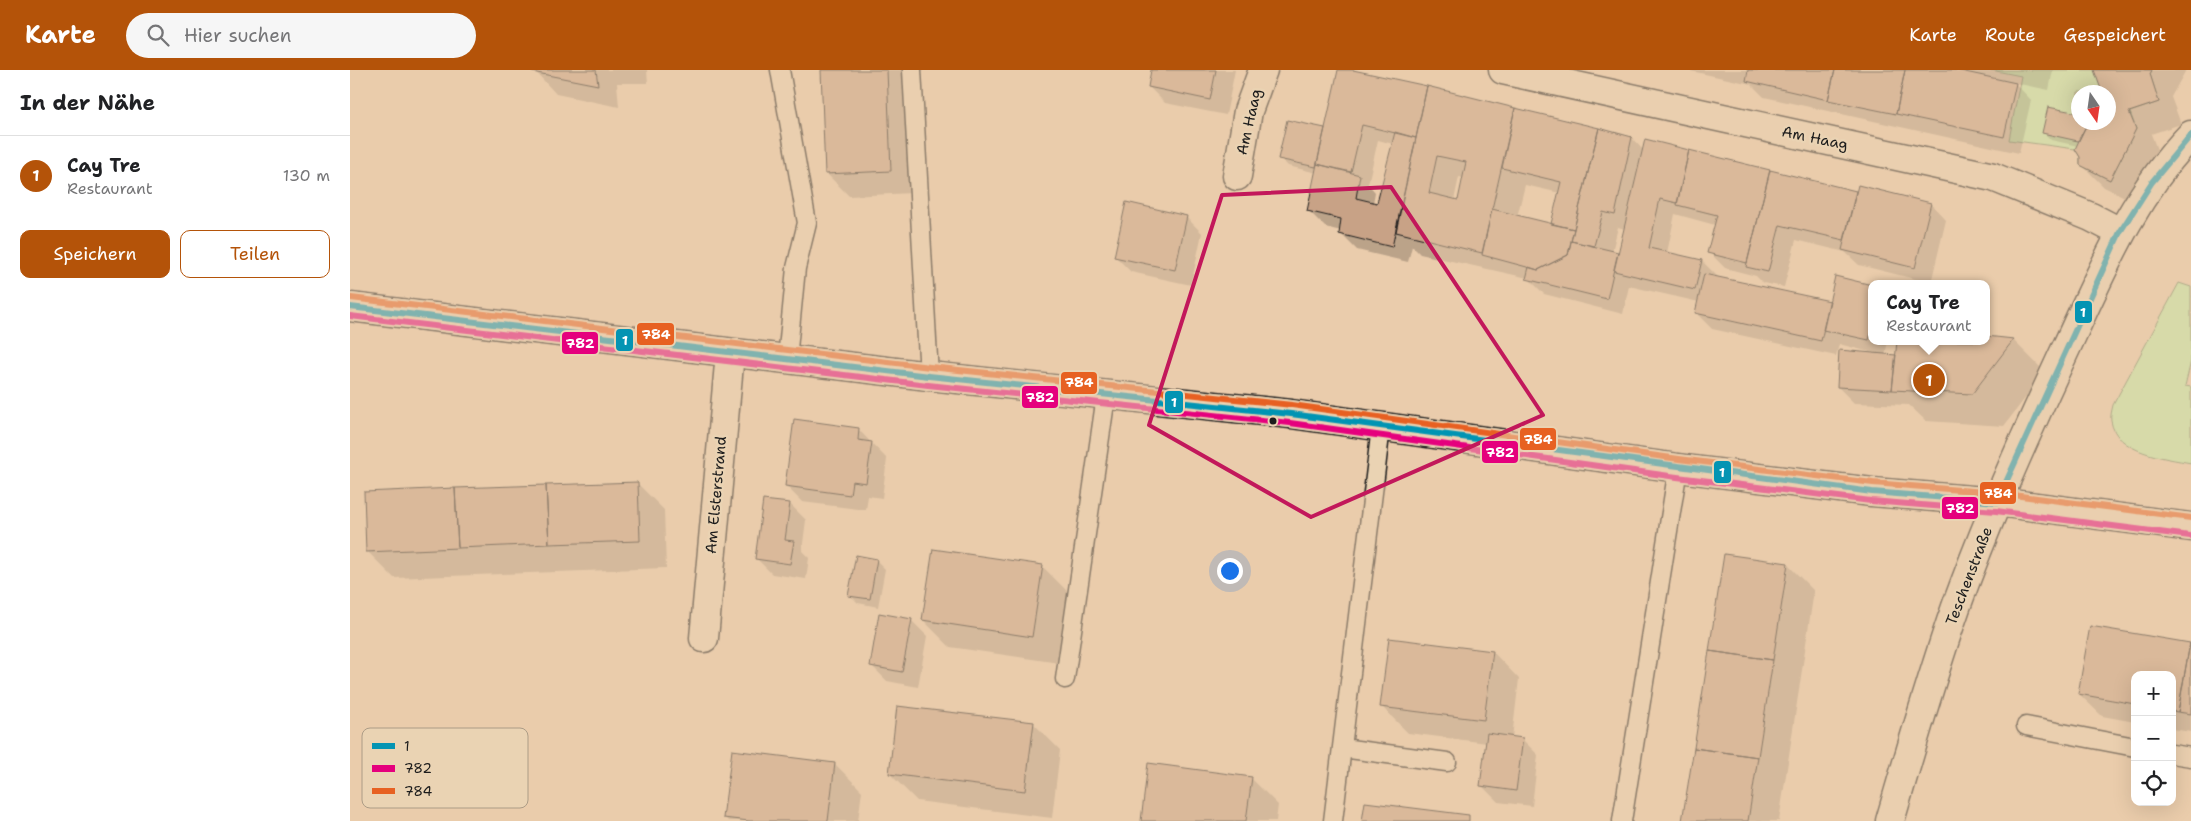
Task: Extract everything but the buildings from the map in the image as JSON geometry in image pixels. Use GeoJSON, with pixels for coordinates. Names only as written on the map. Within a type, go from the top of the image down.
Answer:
{"type":"FeatureCollection","features":[{"type":"Feature","properties":{"kind":"street","name":"Am Haag"},"geometry":{"type":"LineString","coordinates":[[1237,176],[1248,111],[1263,70]]}},
{"type":"Feature","properties":{"kind":"street","name":"Am Haag"},"geometry":{"type":"LineString","coordinates":[[1503,70],[1994,177],[2091,217],[2120,232]]}},
{"type":"Feature","properties":{"kind":"street","name":"Teschenstraße"},"geometry":{"type":"LineString","coordinates":[[1890,821],[1923,706],[1956,607],[1997,502],[2120,232],[2152,182],[2191,134]]}},
{"type":"Feature","properties":{"kind":"street"},"geometry":{"type":"LineString","coordinates":[[350,307],[929,376],[1291,414],[1678,468],[1872,492],[1997,502],[2191,527]]}},
{"type":"Feature","properties":{"kind":"street","name":"Am Elsterstrand"},"geometry":{"type":"LineString","coordinates":[[704,638],[730,352]]}},
{"type":"Feature","properties":{"kind":"lane"},"geometry":{"type":"LineString","coordinates":[[780,70],[807,223],[796,268],[787,359]]}},
{"type":"Feature","properties":{"kind":"lane"},"geometry":{"type":"LineString","coordinates":[[912,70],[929,376]]}},
{"type":"Feature","properties":{"kind":"lane"},"geometry":{"type":"LineString","coordinates":[[1065,679],[1106,396]]}},
{"type":"Feature","properties":{"kind":"lane"},"geometry":{"type":"LineString","coordinates":[[1333,821],[1381,427]]}},
{"type":"Feature","properties":{"kind":"lane"},"geometry":{"type":"LineString","coordinates":[[1622,821],[1678,468]]}},
{"type":"Feature","properties":{"kind":"lane"},"geometry":{"type":"LineString","coordinates":[[2026,726],[2131,746]]}},
{"type":"Feature","properties":{"kind":"lane"},"geometry":{"type":"LineString","coordinates":[[1342,748],[1447,762]]}},
{"type":"Feature","properties":{"kind":"lane"},"geometry":{"type":"LineString","coordinates":[[2176,755],[2191,758]]}},
{"type":"Feature","properties":{"kind":"highlighted area"},"geometry":{"type":"Polygon","coordinates":[[[1391,187],[1543,415],[1311,517],[1149,425],[1222,195],[1391,187]]]}},
{"type":"Feature","properties":{"kind":"green space"},"geometry":{"type":"Polygon","coordinates":[[[1991,70],[2152,70],[2150,74],[2159,102],[2130,112],[2136,129],[2110,180],[2080,165],[2080,157],[2075,149],[2009,140],[2021,76],[1991,70]]]}},
{"type":"Feature","properties":{"kind":"green space"},"geometry":{"type":"Polygon","coordinates":[[[2179,283],[2191,287],[2191,361],[2185,386],[2191,387],[2191,463],[2156,456],[2132,447],[2115,432],[2111,419],[2113,405],[2179,283]]]}},
{"type":"Feature","properties":{"kind":"transit line","name":"1"},"geometry":{"type":"LineString","coordinates":[[1997,502],[2120,232],[2152,182],[2191,135]]}},
{"type":"Feature","properties":{"kind":"transit line","name":"784"},"geometry":{"type":"LineString","coordinates":[[351,298],[930,367],[1292,405],[1679,459],[1873,483],[1998,493],[2191,518]]}},
{"type":"Feature","properties":{"kind":"transit line","name":"1"},"geometry":{"type":"LineString","coordinates":[[350,307],[929,376],[1291,414],[1872,492],[1997,502]]}},
{"type":"Feature","properties":{"kind":"transit line","name":"782"},"geometry":{"type":"LineString","coordinates":[[350,316],[928,385],[1290,423],[1677,477],[1871,501],[1996,511],[2190,536]]}},
{"type":"Feature","properties":{"kind":"place","name":"Cay Tre"},"geometry":{"type":"Point","coordinates":[1929,380]}}]}
